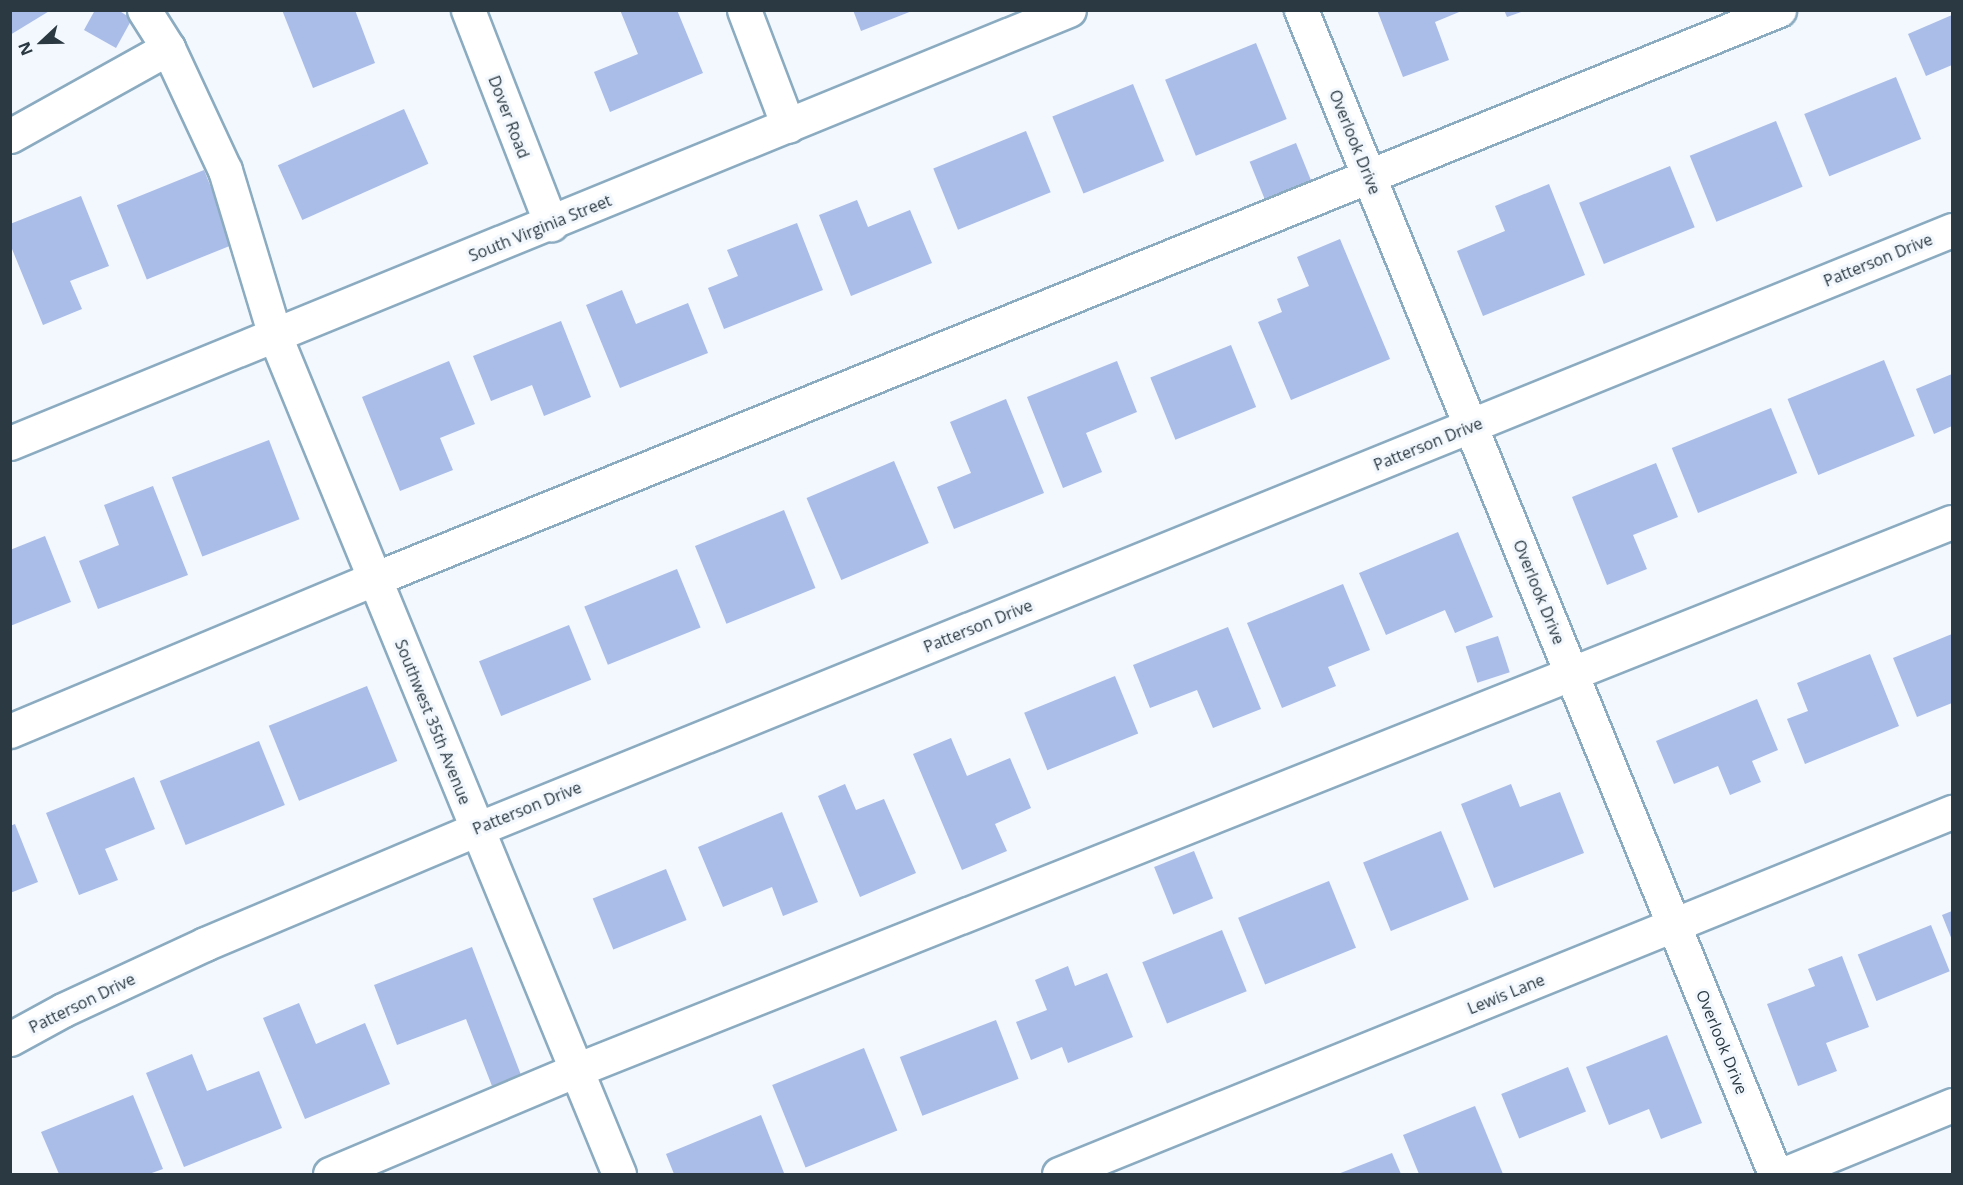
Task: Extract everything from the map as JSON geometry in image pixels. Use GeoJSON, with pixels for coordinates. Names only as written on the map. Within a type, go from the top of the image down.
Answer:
{"type":"FeatureCollection","features":[{"type":"Feature","properties":{"kind":"street","name":"Southwest 35th Avenue"},"geometry":{"type":"LineString","coordinates":[[144,10],[168,48],[225,170],[275,336],[619,1174]]}},
{"type":"Feature","properties":{"kind":"street","name":"Dover Road"},"geometry":{"type":"LineString","coordinates":[[468,10],[551,224]]}},
{"type":"Feature","properties":{"kind":"street"},"geometry":{"type":"LineString","coordinates":[[744,10],[788,126]]}},
{"type":"Feature","properties":{"kind":"street","name":"South Virginia Street"},"geometry":{"type":"LineString","coordinates":[[10,443],[788,126],[1027,18],[1069,10]]}},
{"type":"Feature","properties":{"kind":"street","name":"Overlook Drive"},"geometry":{"type":"LineString","coordinates":[[1301,10],[1775,1174]]}},
{"type":"Feature","properties":{"kind":"street"},"geometry":{"type":"LineString","coordinates":[[10,731],[374,579],[1779,10]]}},
{"type":"Feature","properties":{"kind":"street"},"geometry":{"type":"LineString","coordinates":[[10,136],[168,48]]}},
{"type":"Feature","properties":{"kind":"street","name":"Patterson Drive"},"geometry":{"type":"LineString","coordinates":[[10,1039],[63,1010],[205,944],[477,829],[1953,230]]}},
{"type":"Feature","properties":{"kind":"street"},"geometry":{"type":"LineString","coordinates":[[330,1174],[576,1070],[1573,676],[1953,522]]}},
{"type":"Feature","properties":{"kind":"street","name":"Lewis Lane"},"geometry":{"type":"LineString","coordinates":[[1059,1174],[1953,812]]}},
{"type":"Feature","properties":{"kind":"street"},"geometry":{"type":"LineString","coordinates":[[1784,1174],[1953,1105]]}},
{"type":"Feature","properties":{"kind":"building"},"geometry":{"type":"Polygon","coordinates":[[[10,10],[51,10],[10,35],[10,10]]]}},
{"type":"Feature","properties":{"kind":"building"},"geometry":{"type":"Polygon","coordinates":[[[95,10],[118,10],[132,19],[116,48],[84,30],[95,10]]]}},
{"type":"Feature","properties":{"kind":"building"},"geometry":{"type":"Polygon","coordinates":[[[282,10],[355,10],[375,63],[313,88],[282,10]]]}},
{"type":"Feature","properties":{"kind":"building"},"geometry":{"type":"Polygon","coordinates":[[[620,10],[677,10],[703,73],[610,112],[594,72],[638,54],[620,10]]]}},
{"type":"Feature","properties":{"kind":"building"},"geometry":{"type":"Polygon","coordinates":[[[853,10],[912,10],[912,11],[861,31],[853,10]]]}},
{"type":"Feature","properties":{"kind":"building"},"geometry":{"type":"Polygon","coordinates":[[[1377,10],[1464,10],[1435,22],[1449,60],[1403,77],[1377,10]]]}},
{"type":"Feature","properties":{"kind":"building"},"geometry":{"type":"Polygon","coordinates":[[[1504,10],[1524,10],[1524,11],[1507,17],[1504,10]]]}},
{"type":"Feature","properties":{"kind":"building"},"geometry":{"type":"Polygon","coordinates":[[[1952,15],[1952,65],[1926,76],[1908,34],[1952,15]]]}},
{"type":"Feature","properties":{"kind":"building"},"geometry":{"type":"Polygon","coordinates":[[[1256,43],[1287,119],[1196,156],[1165,80],[1256,43]]]}},
{"type":"Feature","properties":{"kind":"building"},"geometry":{"type":"Polygon","coordinates":[[[1896,77],[1921,139],[1829,176],[1804,114],[1896,77]]]}},
{"type":"Feature","properties":{"kind":"building"},"geometry":{"type":"Polygon","coordinates":[[[1133,84],[1164,161],[1083,194],[1052,117],[1133,84]]]}},
{"type":"Feature","properties":{"kind":"building"},"geometry":{"type":"Polygon","coordinates":[[[404,109],[428,164],[302,220],[278,165],[404,109]]]}},
{"type":"Feature","properties":{"kind":"building"},"geometry":{"type":"Polygon","coordinates":[[[1776,121],[1803,187],[1716,222],[1690,156],[1776,121]]]}},
{"type":"Feature","properties":{"kind":"building"},"geometry":{"type":"Polygon","coordinates":[[[1026,131],[1051,192],[958,230],[933,168],[1026,131]]]}},
{"type":"Feature","properties":{"kind":"building"},"geometry":{"type":"Polygon","coordinates":[[[1296,143],[1312,182],[1265,201],[1250,162],[1296,143]]]}},
{"type":"Feature","properties":{"kind":"building"},"geometry":{"type":"Polygon","coordinates":[[[1670,166],[1695,227],[1604,264],[1579,203],[1670,166]]]}},
{"type":"Feature","properties":{"kind":"building"},"geometry":{"type":"Polygon","coordinates":[[[204,170],[234,244],[147,279],[117,205],[204,170]]]}},
{"type":"Feature","properties":{"kind":"building"},"geometry":{"type":"Polygon","coordinates":[[[1549,184],[1585,275],[1483,316],[1457,251],[1505,231],[1495,206],[1549,184]]]}},
{"type":"Feature","properties":{"kind":"building"},"geometry":{"type":"Polygon","coordinates":[[[81,196],[109,266],[70,281],[82,309],[43,325],[10,244],[10,224],[81,196]]]}},
{"type":"Feature","properties":{"kind":"building"},"geometry":{"type":"Polygon","coordinates":[[[857,200],[868,227],[910,210],[932,263],[851,296],[819,215],[857,200]]]}},
{"type":"Feature","properties":{"kind":"building"},"geometry":{"type":"Polygon","coordinates":[[[797,223],[823,290],[724,329],[708,288],[738,276],[727,250],[797,223]]]}},
{"type":"Feature","properties":{"kind":"building"},"geometry":{"type":"Polygon","coordinates":[[[1340,239],[1390,359],[1291,400],[1258,322],[1282,312],[1277,299],[1309,286],[1297,257],[1340,239]]]}},
{"type":"Feature","properties":{"kind":"building"},"geometry":{"type":"Polygon","coordinates":[[[622,290],[636,324],[688,303],[708,353],[620,388],[586,305],[622,290]]]}},
{"type":"Feature","properties":{"kind":"building"},"geometry":{"type":"Polygon","coordinates":[[[561,321],[591,397],[544,416],[532,385],[491,401],[473,356],[561,321]]]}},
{"type":"Feature","properties":{"kind":"building"},"geometry":{"type":"Polygon","coordinates":[[[1231,345],[1256,407],[1175,440],[1150,378],[1231,345]]]}},
{"type":"Feature","properties":{"kind":"building"},"geometry":{"type":"Polygon","coordinates":[[[1884,360],[1915,436],[1818,475],[1788,399],[1884,360]]]}},
{"type":"Feature","properties":{"kind":"building"},"geometry":{"type":"Polygon","coordinates":[[[449,361],[475,424],[440,438],[453,470],[400,491],[362,397],[449,361]]]}},
{"type":"Feature","properties":{"kind":"building"},"geometry":{"type":"Polygon","coordinates":[[[1117,361],[1137,412],[1086,433],[1102,472],[1063,488],[1027,397],[1117,361]]]}},
{"type":"Feature","properties":{"kind":"building"},"geometry":{"type":"Polygon","coordinates":[[[1952,374],[1952,426],[1934,434],[1916,389],[1952,374]]]}},
{"type":"Feature","properties":{"kind":"building"},"geometry":{"type":"Polygon","coordinates":[[[1006,399],[1044,493],[954,529],[937,487],[971,473],[950,422],[1006,399]]]}},
{"type":"Feature","properties":{"kind":"building"},"geometry":{"type":"Polygon","coordinates":[[[1771,408],[1797,473],[1698,513],[1672,448],[1771,408]]]}},
{"type":"Feature","properties":{"kind":"building"},"geometry":{"type":"Polygon","coordinates":[[[269,440],[299,519],[202,557],[172,477],[269,440]]]}},
{"type":"Feature","properties":{"kind":"building"},"geometry":{"type":"Polygon","coordinates":[[[894,461],[929,543],[841,580],[807,498],[894,461]]]}},
{"type":"Feature","properties":{"kind":"building"},"geometry":{"type":"Polygon","coordinates":[[[1656,463],[1678,517],[1633,535],[1647,569],[1607,585],[1572,497],[1656,463]]]}},
{"type":"Feature","properties":{"kind":"building"},"geometry":{"type":"Polygon","coordinates":[[[153,486],[188,575],[98,609],[79,561],[119,545],[104,505],[153,486]]]}},
{"type":"Feature","properties":{"kind":"building"},"geometry":{"type":"Polygon","coordinates":[[[784,510],[815,588],[726,624],[695,546],[784,510]]]}},
{"type":"Feature","properties":{"kind":"building"},"geometry":{"type":"Polygon","coordinates":[[[1458,532],[1493,617],[1455,633],[1445,610],[1386,635],[1359,573],[1458,532]]]}},
{"type":"Feature","properties":{"kind":"building"},"geometry":{"type":"Polygon","coordinates":[[[45,536],[71,602],[10,626],[10,550],[45,536]]]}},
{"type":"Feature","properties":{"kind":"building"},"geometry":{"type":"Polygon","coordinates":[[[677,569],[701,627],[608,665],[584,606],[677,569]]]}},
{"type":"Feature","properties":{"kind":"building"},"geometry":{"type":"Polygon","coordinates":[[[1343,584],[1370,650],[1328,667],[1336,686],[1282,708],[1247,623],[1343,584]]]}},
{"type":"Feature","properties":{"kind":"building"},"geometry":{"type":"Polygon","coordinates":[[[569,625],[591,680],[501,716],[479,661],[569,625]]]}},
{"type":"Feature","properties":{"kind":"building"},"geometry":{"type":"Polygon","coordinates":[[[1228,627],[1261,709],[1213,728],[1197,690],[1150,708],[1133,665],[1228,627]]]}},
{"type":"Feature","properties":{"kind":"building"},"geometry":{"type":"Polygon","coordinates":[[[1952,634],[1952,703],[1917,717],[1893,658],[1952,634]]]}},
{"type":"Feature","properties":{"kind":"building"},"geometry":{"type":"Polygon","coordinates":[[[1498,636],[1510,672],[1477,683],[1466,647],[1498,636]]]}},
{"type":"Feature","properties":{"kind":"building"},"geometry":{"type":"Polygon","coordinates":[[[1870,654],[1899,726],[1805,764],[1787,719],[1808,711],[1797,683],[1870,654]]]}},
{"type":"Feature","properties":{"kind":"building"},"geometry":{"type":"Polygon","coordinates":[[[1115,676],[1138,733],[1047,770],[1024,713],[1115,676]]]}},
{"type":"Feature","properties":{"kind":"building"},"geometry":{"type":"Polygon","coordinates":[[[367,686],[397,761],[299,801],[269,726],[367,686]]]}},
{"type":"Feature","properties":{"kind":"building"},"geometry":{"type":"Polygon","coordinates":[[[1757,699],[1778,750],[1752,761],[1761,782],[1730,795],[1718,766],[1674,784],[1656,741],[1757,699]]]}},
{"type":"Feature","properties":{"kind":"building"},"geometry":{"type":"Polygon","coordinates":[[[951,738],[967,776],[1010,758],[1031,808],[995,824],[1007,851],[962,870],[913,754],[951,738]]]}},
{"type":"Feature","properties":{"kind":"building"},"geometry":{"type":"Polygon","coordinates":[[[259,741],[285,805],[186,845],[160,781],[259,741]]]}},
{"type":"Feature","properties":{"kind":"building"},"geometry":{"type":"Polygon","coordinates":[[[134,777],[155,829],[105,849],[118,880],[79,895],[46,813],[134,777]]]}},
{"type":"Feature","properties":{"kind":"building"},"geometry":{"type":"Polygon","coordinates":[[[845,784],[856,810],[884,799],[916,873],[860,897],[818,796],[845,784]]]}},
{"type":"Feature","properties":{"kind":"building"},"geometry":{"type":"Polygon","coordinates":[[[1511,784],[1520,807],[1560,792],[1584,853],[1494,888],[1461,804],[1511,784]]]}},
{"type":"Feature","properties":{"kind":"building"},"geometry":{"type":"Polygon","coordinates":[[[782,812],[818,902],[783,916],[772,887],[723,907],[698,847],[782,812]]]}},
{"type":"Feature","properties":{"kind":"building"},"geometry":{"type":"Polygon","coordinates":[[[15,824],[38,882],[10,893],[10,826],[15,824]]]}},
{"type":"Feature","properties":{"kind":"building"},"geometry":{"type":"Polygon","coordinates":[[[1441,831],[1469,900],[1391,931],[1363,862],[1441,831]]]}},
{"type":"Feature","properties":{"kind":"building"},"geometry":{"type":"Polygon","coordinates":[[[1194,851],[1213,898],[1173,914],[1154,867],[1194,851]]]}},
{"type":"Feature","properties":{"kind":"building"},"geometry":{"type":"Polygon","coordinates":[[[666,869],[687,920],[613,950],[593,899],[666,869]]]}},
{"type":"Feature","properties":{"kind":"building"},"geometry":{"type":"Polygon","coordinates":[[[1329,881],[1356,948],[1265,984],[1238,918],[1329,881]]]}},
{"type":"Feature","properties":{"kind":"building"},"geometry":{"type":"Polygon","coordinates":[[[1952,911],[1952,940],[1942,915],[1952,911]]]}},
{"type":"Feature","properties":{"kind":"building"},"geometry":{"type":"Polygon","coordinates":[[[1931,925],[1950,971],[1876,1001],[1858,955],[1931,925]]]}},
{"type":"Feature","properties":{"kind":"building"},"geometry":{"type":"Polygon","coordinates":[[[1222,930],[1247,991],[1167,1023],[1142,962],[1222,930]]]}},
{"type":"Feature","properties":{"kind":"building"},"geometry":{"type":"Polygon","coordinates":[[[472,947],[521,1075],[492,1086],[466,1019],[397,1045],[374,985],[472,947]]]}},
{"type":"Feature","properties":{"kind":"building"},"geometry":{"type":"Polygon","coordinates":[[[1842,956],[1869,1027],[1826,1043],[1837,1071],[1798,1086],[1767,1004],[1815,986],[1808,969],[1842,956]]]}},
{"type":"Feature","properties":{"kind":"building"},"geometry":{"type":"Polygon","coordinates":[[[1068,966],[1075,986],[1107,973],[1133,1037],[1068,1063],[1062,1047],[1031,1060],[1016,1022],[1047,1010],[1035,980],[1068,966]]]}},
{"type":"Feature","properties":{"kind":"building"},"geometry":{"type":"Polygon","coordinates":[[[299,1003],[316,1044],[365,1023],[390,1084],[305,1119],[263,1018],[299,1003]]]}},
{"type":"Feature","properties":{"kind":"building"},"geometry":{"type":"Polygon","coordinates":[[[996,1020],[1019,1079],[922,1116],[900,1057],[996,1020]]]}},
{"type":"Feature","properties":{"kind":"building"},"geometry":{"type":"Polygon","coordinates":[[[1667,1035],[1702,1123],[1661,1139],[1649,1109],[1609,1125],[1586,1067],[1667,1035]]]}},
{"type":"Feature","properties":{"kind":"building"},"geometry":{"type":"Polygon","coordinates":[[[864,1048],[897,1131],[806,1168],[772,1085],[864,1048]]]}},
{"type":"Feature","properties":{"kind":"building"},"geometry":{"type":"Polygon","coordinates":[[[192,1054],[207,1091],[259,1071],[282,1128],[184,1167],[146,1073],[192,1054]]]}},
{"type":"Feature","properties":{"kind":"building"},"geometry":{"type":"Polygon","coordinates":[[[1568,1067],[1586,1112],[1519,1138],[1501,1094],[1568,1067]]]}},
{"type":"Feature","properties":{"kind":"building"},"geometry":{"type":"Polygon","coordinates":[[[133,1095],[163,1169],[149,1174],[59,1174],[41,1132],[133,1095]]]}},
{"type":"Feature","properties":{"kind":"building"},"geometry":{"type":"Polygon","coordinates":[[[1475,1106],[1503,1174],[1419,1174],[1403,1135],[1475,1106]]]}},
{"type":"Feature","properties":{"kind":"building"},"geometry":{"type":"Polygon","coordinates":[[[761,1115],[784,1173],[674,1174],[666,1154],[761,1115]]]}},
{"type":"Feature","properties":{"kind":"building"},"geometry":{"type":"Polygon","coordinates":[[[1392,1153],[1401,1174],[1338,1174],[1392,1153]]]}}]}
